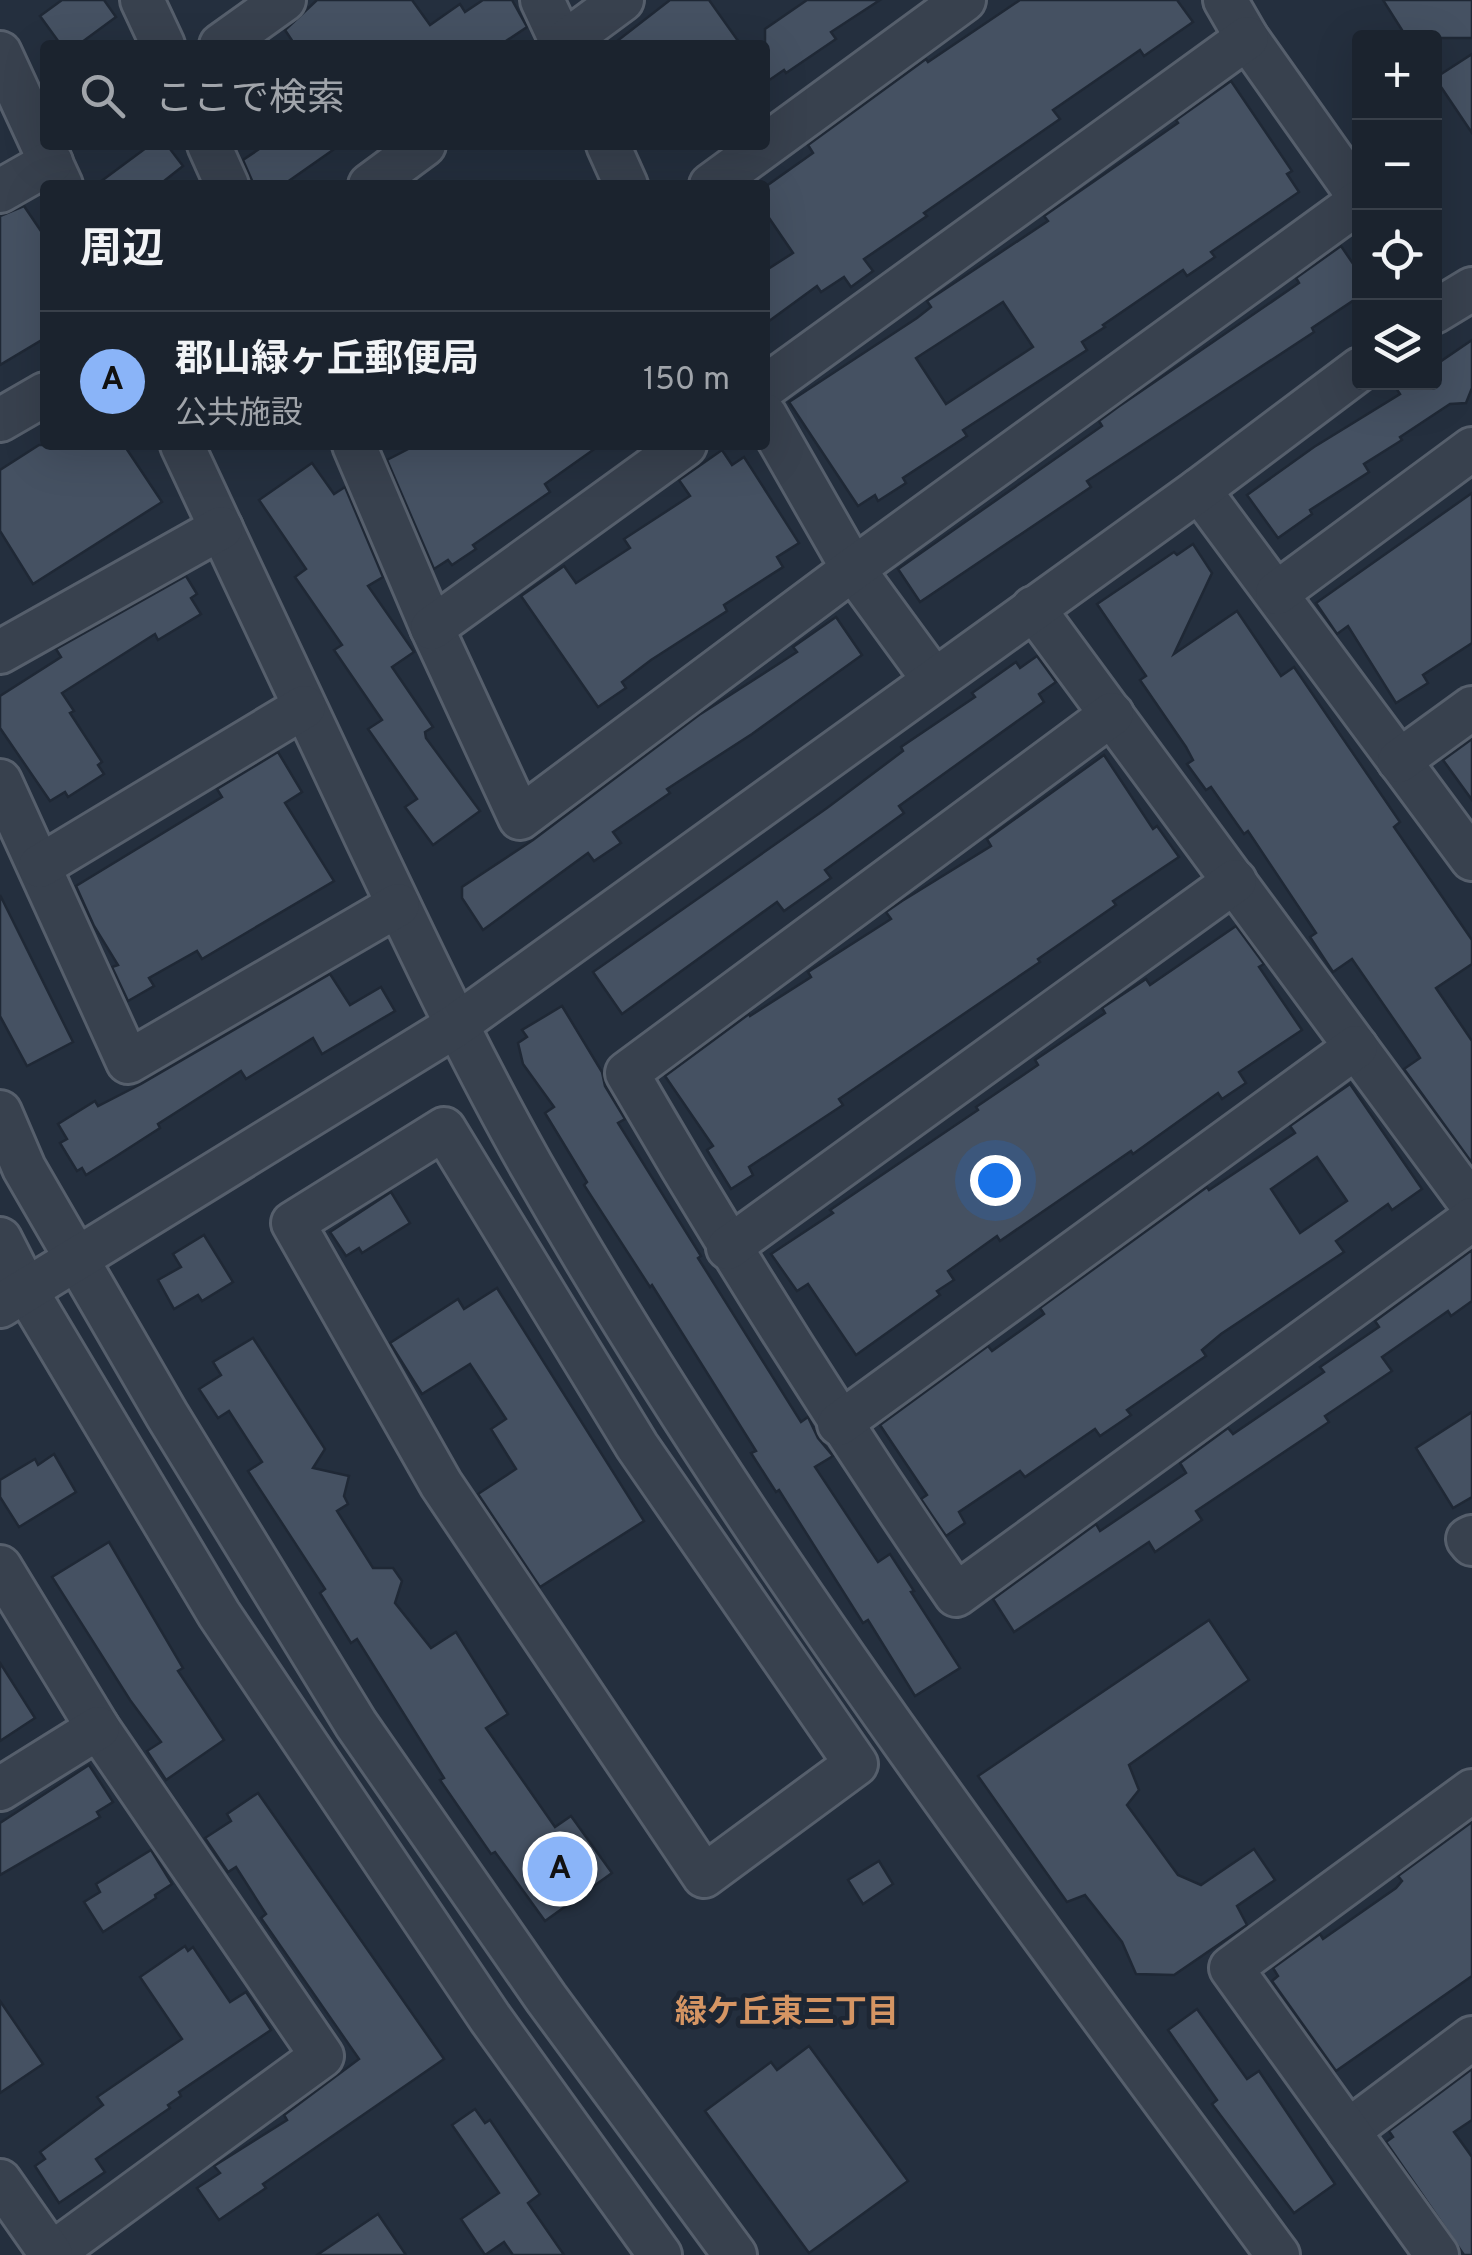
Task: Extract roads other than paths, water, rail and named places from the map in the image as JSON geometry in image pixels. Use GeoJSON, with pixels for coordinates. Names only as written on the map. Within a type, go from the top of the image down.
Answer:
{"type":"FeatureCollection","features":[{"type":"Feature","properties":{"kind":"street"},"geometry":{"type":"LineString","coordinates":[[142,0],[161,40]]}},
{"type":"Feature","properties":{"kind":"street"},"geometry":{"type":"LineString","coordinates":[[228,40],[284,0]]}},
{"type":"Feature","properties":{"kind":"street"},"geometry":{"type":"LineString","coordinates":[[542,0],[560,40]]}},
{"type":"Feature","properties":{"kind":"street"},"geometry":{"type":"LineString","coordinates":[[569,40],[622,0]]}},
{"type":"Feature","properties":{"kind":"street"},"geometry":{"type":"LineString","coordinates":[[770,142],[964,0]]}},
{"type":"Feature","properties":{"kind":"street"},"geometry":{"type":"LineString","coordinates":[[1226,0],[1246,38],[1352,189]]}},
{"type":"Feature","properties":{"kind":"street"},"geometry":{"type":"LineString","coordinates":[[770,384],[1246,38]]}},
{"type":"Feature","properties":{"kind":"street"},"geometry":{"type":"LineString","coordinates":[[0,53],[40,139]]}},
{"type":"Feature","properties":{"kind":"street"},"geometry":{"type":"LineString","coordinates":[[0,191],[56,174],[45,150]]}},
{"type":"Feature","properties":{"kind":"street"},"geometry":{"type":"LineString","coordinates":[[210,150],[225,180]]}},
{"type":"Feature","properties":{"kind":"street"},"geometry":{"type":"LineString","coordinates":[[377,180],[417,150]]}},
{"type":"Feature","properties":{"kind":"street"},"geometry":{"type":"LineString","coordinates":[[610,150],[624,180]]}},
{"type":"Feature","properties":{"kind":"street"},"geometry":{"type":"LineString","coordinates":[[718,180],[759,150]]}},
{"type":"Feature","properties":{"kind":"street"},"geometry":{"type":"LineString","coordinates":[[356,450],[432,628],[520,818],[1352,206]]}},
{"type":"Feature","properties":{"kind":"street"},"geometry":{"type":"LineString","coordinates":[[1442,308],[1472,289]]}},
{"type":"Feature","properties":{"kind":"street"},"geometry":{"type":"LineString","coordinates":[[14,1299],[455,1026],[1200,490],[1352,375]]}},
{"type":"Feature","properties":{"kind":"street"},"geometry":{"type":"LineString","coordinates":[[0,420],[40,397]]}},
{"type":"Feature","properties":{"kind":"street"},"geometry":{"type":"LineString","coordinates":[[770,425],[854,569],[934,680]]}},
{"type":"Feature","properties":{"kind":"street"},"geometry":{"type":"LineString","coordinates":[[1277,592],[1472,449]]}},
{"type":"Feature","properties":{"kind":"street"},"geometry":{"type":"LineString","coordinates":[[184,450],[455,1026],[530,1164],[620,1315],[756,1531],[925,1775],[1278,2255]]}},
{"type":"Feature","properties":{"kind":"street"},"geometry":{"type":"LineString","coordinates":[[432,628],[679,450]]}},
{"type":"Feature","properties":{"kind":"street"},"geometry":{"type":"LineString","coordinates":[[1200,490],[1472,859]]}},
{"type":"Feature","properties":{"kind":"street"},"geometry":{"type":"LineString","coordinates":[[0,652],[221,528]]}},
{"type":"Feature","properties":{"kind":"street"},"geometry":{"type":"LineString","coordinates":[[1033,608],[1472,1205]]}},
{"type":"Feature","properties":{"kind":"street"},"geometry":{"type":"LineString","coordinates":[[40,866],[304,707]]}},
{"type":"Feature","properties":{"kind":"street"},"geometry":{"type":"LineString","coordinates":[[1399,761],[1472,708]]}},
{"type":"Feature","properties":{"kind":"street"},"geometry":{"type":"LineString","coordinates":[[1112,714],[627,1074],[728,1248],[838,1424],[956,1596],[1472,1219]]}},
{"type":"Feature","properties":{"kind":"street"},"geometry":{"type":"LineString","coordinates":[[0,780],[128,1062],[398,905]]}},
{"type":"Feature","properties":{"kind":"street"},"geometry":{"type":"LineString","coordinates":[[728,1248],[1234,881]]}},
{"type":"Feature","properties":{"kind":"street"},"geometry":{"type":"LineString","coordinates":[[838,1424],[1356,1048]]}},
{"type":"Feature","properties":{"kind":"street"},"geometry":{"type":"LineString","coordinates":[[0,1112],[24,1168],[166,1415],[356,1724],[546,1998],[736,2255]]}},
{"type":"Feature","properties":{"kind":"street"},"geometry":{"type":"LineString","coordinates":[[444,1129],[636,1446],[713,1559],[856,1764],[704,1876],[441,1484],[292,1223],[444,1129]]}},
{"type":"Feature","properties":{"kind":"street"},"geometry":{"type":"LineString","coordinates":[[0,1240],[14,1299],[490,2018],[660,2255]]}},
{"type":"Feature","properties":{"kind":"street"},"geometry":{"type":"LineString","coordinates":[[574,1342],[620,1315]]}},
{"type":"Feature","properties":{"kind":"street"},"geometry":{"type":"LineString","coordinates":[[713,1559],[756,1531]]}},
{"type":"Feature","properties":{"kind":"street"},"geometry":{"type":"LineString","coordinates":[[1472,1536],[1468,1539],[1472,1544]]}},
{"type":"Feature","properties":{"kind":"street"},"geometry":{"type":"LineString","coordinates":[[0,1568],[98,1728],[322,2056],[50,2255],[0,2181]]}},
{"type":"Feature","properties":{"kind":"street"},"geometry":{"type":"LineString","coordinates":[[0,1789],[98,1728]]}},
{"type":"Feature","properties":{"kind":"street"},"geometry":{"type":"LineString","coordinates":[[1436,2255],[1231,1968],[1472,1791]]}},
{"type":"Feature","properties":{"kind":"street"},"geometry":{"type":"LineString","coordinates":[[1348,2131],[1472,2038]]}},
{"type":"Feature","properties":{"kind":"place","name":"郡山緑ヶ丘郵便局"},"geometry":{"type":"Point","coordinates":[560,1869]}},
{"type":"Feature","properties":{"kind":"district","name":"緑ケ丘東三丁目"},"geometry":{"type":"Point","coordinates":[787,2011]}}]}
